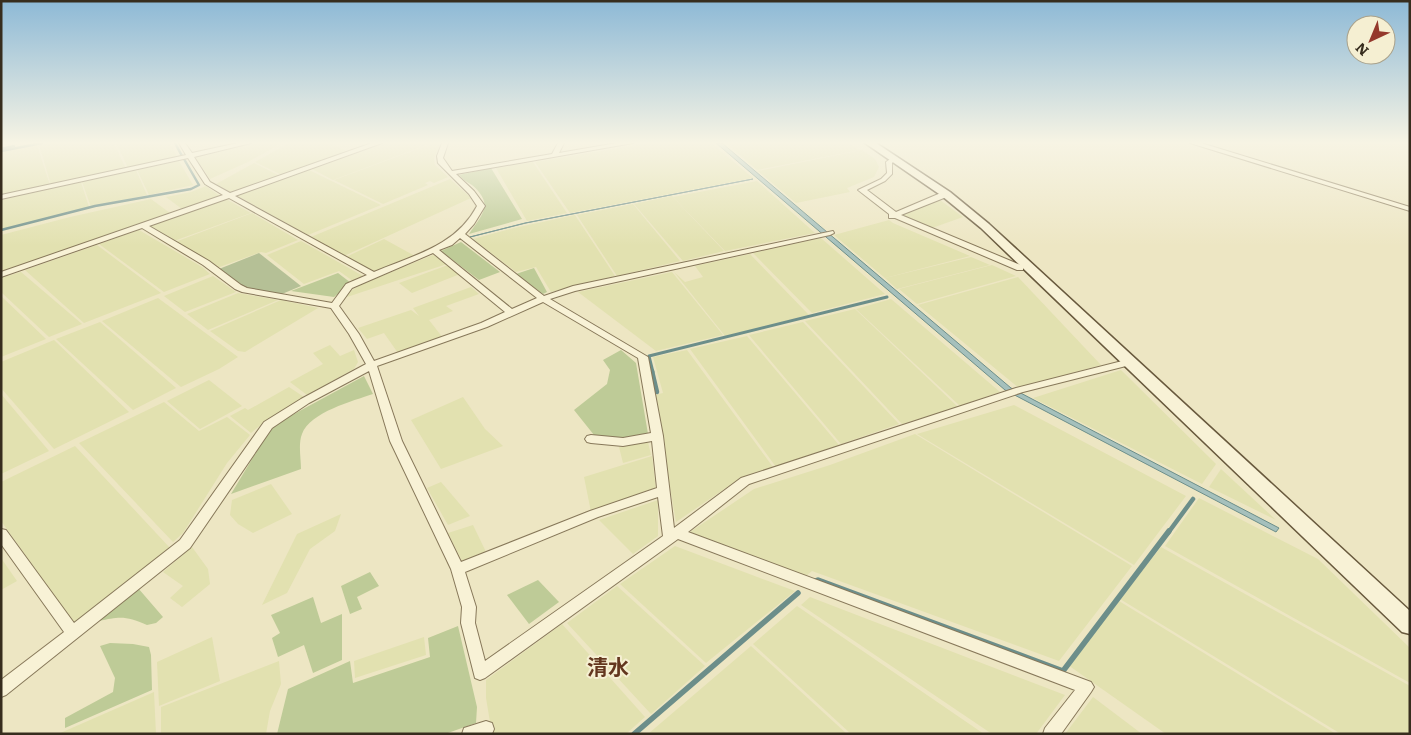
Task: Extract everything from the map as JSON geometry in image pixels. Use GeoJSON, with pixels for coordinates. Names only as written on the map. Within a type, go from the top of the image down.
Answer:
{"type":"FeatureCollection","features":[{"type":"Feature","properties":{"kind":"street"},"geometry":{"type":"LineString","coordinates":[[1,198],[94,177]]}},
{"type":"Feature","properties":{"kind":"street"},"geometry":{"type":"LineString","coordinates":[[203,177],[207,183],[373,275]]}},
{"type":"Feature","properties":{"kind":"street"},"geometry":{"type":"LineString","coordinates":[[1,274],[281,177]]}},
{"type":"Feature","properties":{"kind":"street"},"geometry":{"type":"LineString","coordinates":[[334,306],[349,286],[434,250],[461,235],[475,218],[481,206],[477,197],[455,177]]}},
{"type":"Feature","properties":{"kind":"street"},"geometry":{"type":"LineString","coordinates":[[886,177],[862,190],[892,216],[1020,268]]}},
{"type":"Feature","properties":{"kind":"street"},"geometry":{"type":"LineString","coordinates":[[921,177],[946,194],[1014,252],[1410,626]]}},
{"type":"Feature","properties":{"kind":"street"},"geometry":{"type":"LineString","coordinates":[[1306,177],[1410,209]]}},
{"type":"Feature","properties":{"kind":"street"},"geometry":{"type":"LineString","coordinates":[[892,216],[946,194]]}},
{"type":"Feature","properties":{"kind":"street"},"geometry":{"type":"LineString","coordinates":[[143,226],[206,263],[238,287],[334,306],[354,334],[372,365],[396,442],[458,569],[469,607],[468,623],[480,673],[745,481],[1007,394],[1130,362]]}},
{"type":"Feature","properties":{"kind":"street"},"geometry":{"type":"LineString","coordinates":[[1,690],[185,544],[268,425],[372,365],[484,325],[543,299],[573,289],[830,233]]}},
{"type":"Feature","properties":{"kind":"street"},"geometry":{"type":"LineString","coordinates":[[461,235],[543,299],[643,357],[673,535]]}},
{"type":"Feature","properties":{"kind":"street"},"geometry":{"type":"LineString","coordinates":[[434,250],[511,313]]}},
{"type":"Feature","properties":{"kind":"street"},"geometry":{"type":"LineString","coordinates":[[591,439],[623,442],[657,436]]}},
{"type":"Feature","properties":{"kind":"street"},"geometry":{"type":"LineString","coordinates":[[458,569],[594,514],[664,490]]}},
{"type":"Feature","properties":{"kind":"street"},"geometry":{"type":"LineString","coordinates":[[1,534],[72,632]]}},
{"type":"Feature","properties":{"kind":"street"},"geometry":{"type":"LineString","coordinates":[[673,535],[1086,687],[1051,734]]}},
{"type":"Feature","properties":{"kind":"street"},"geometry":{"type":"LineString","coordinates":[[470,734],[486,729]]}},
{"type":"Feature","properties":{"kind":"green space"},"geometry":{"type":"Polygon","coordinates":[[[1,177],[47,177],[50,185],[1,196],[1,177]]]}},
{"type":"Feature","properties":{"kind":"green space"},"geometry":{"type":"Polygon","coordinates":[[[49,177],[87,177],[51,185],[49,177]]]}},
{"type":"Feature","properties":{"kind":"green space"},"geometry":{"type":"Polygon","coordinates":[[[103,177],[139,177],[147,195],[91,207],[82,182],[103,177]]]}},
{"type":"Feature","properties":{"kind":"green space"},"geometry":{"type":"Polygon","coordinates":[[[141,177],[189,177],[193,185],[149,195],[141,177]]]}},
{"type":"Feature","properties":{"kind":"green space"},"geometry":{"type":"Polygon","coordinates":[[[228,177],[276,177],[232,193],[216,184],[228,177]]]}},
{"type":"Feature","properties":{"kind":"green space"},"geometry":{"type":"Polygon","coordinates":[[[288,177],[324,177],[381,205],[308,235],[236,195],[288,177]]]}},
{"type":"Feature","properties":{"kind":"green space"},"geometry":{"type":"Polygon","coordinates":[[[328,177],[340,177],[333,180],[328,177]]]}},
{"type":"Feature","properties":{"kind":"green space"},"geometry":{"type":"Polygon","coordinates":[[[341,177],[447,177],[434,183],[430,181],[425,183],[428,185],[383,204],[334,180],[341,177]]]}},
{"type":"Feature","properties":{"kind":"green space"},"geometry":{"type":"Polygon","coordinates":[[[461,177],[497,177],[522,219],[469,234],[482,215],[484,204],[479,192],[461,177]]]}},
{"type":"Feature","properties":{"kind":"green space"},"geometry":{"type":"Polygon","coordinates":[[[501,177],[543,177],[567,213],[527,221],[501,177]]]}},
{"type":"Feature","properties":{"kind":"green space"},"geometry":{"type":"Polygon","coordinates":[[[546,177],[753,178],[570,213],[546,177]]]}},
{"type":"Feature","properties":{"kind":"green space"},"geometry":{"type":"Polygon","coordinates":[[[765,177],[873,177],[847,188],[850,192],[796,203],[765,177]]]}},
{"type":"Feature","properties":{"kind":"green space"},"geometry":{"type":"Polygon","coordinates":[[[450,179],[471,198],[344,256],[311,237],[450,179]]]}},
{"type":"Feature","properties":{"kind":"green space"},"geometry":{"type":"Polygon","coordinates":[[[757,181],[815,233],[725,251],[673,197],[757,181]]]}},
{"type":"Feature","properties":{"kind":"green space"},"geometry":{"type":"Polygon","coordinates":[[[81,182],[89,207],[1,230],[1,200],[81,182]]]}},
{"type":"Feature","properties":{"kind":"green space"},"geometry":{"type":"Polygon","coordinates":[[[206,186],[220,196],[182,209],[166,197],[191,192],[206,186]]]}},
{"type":"Feature","properties":{"kind":"green space"},"geometry":{"type":"Polygon","coordinates":[[[672,196],[724,251],[683,261],[634,204],[672,196]]]}},
{"type":"Feature","properties":{"kind":"green space"},"geometry":{"type":"Polygon","coordinates":[[[151,199],[170,213],[1,272],[1,235],[151,199]]]}},
{"type":"Feature","properties":{"kind":"green space"},"geometry":{"type":"Polygon","coordinates":[[[226,199],[251,213],[174,241],[148,226],[226,199]]]}},
{"type":"Feature","properties":{"kind":"green space"},"geometry":{"type":"Polygon","coordinates":[[[940,200],[963,217],[932,228],[902,215],[940,200]]]}},
{"type":"Feature","properties":{"kind":"green space"},"geometry":{"type":"Polygon","coordinates":[[[633,204],[680,261],[617,276],[577,215],[633,204]]]}},
{"type":"Feature","properties":{"kind":"green space"},"geometry":{"type":"Polygon","coordinates":[[[252,213],[298,240],[266,253],[261,252],[217,268],[175,242],[252,213]]]}},
{"type":"Feature","properties":{"kind":"green space"},"geometry":{"type":"Polygon","coordinates":[[[575,215],[615,276],[551,292],[536,267],[516,272],[473,239],[514,228],[575,215]]]}},
{"type":"Feature","properties":{"kind":"green space"},"geometry":{"type":"Polygon","coordinates":[[[889,220],[970,256],[885,278],[834,235],[889,220]]]}},
{"type":"Feature","properties":{"kind":"green space"},"geometry":{"type":"Polygon","coordinates":[[[139,230],[202,267],[210,274],[164,292],[99,244],[139,230]]]}},
{"type":"Feature","properties":{"kind":"green space"},"geometry":{"type":"Polygon","coordinates":[[[821,238],[885,294],[812,313],[753,253],[821,238]]]}},
{"type":"Feature","properties":{"kind":"green space"},"geometry":{"type":"Polygon","coordinates":[[[384,239],[415,256],[372,272],[346,257],[384,239]]]}},
{"type":"Feature","properties":{"kind":"green space"},"geometry":{"type":"Polygon","coordinates":[[[301,241],[363,276],[353,281],[339,271],[304,284],[267,255],[301,241]]]}},
{"type":"Feature","properties":{"kind":"green space"},"geometry":{"type":"Polygon","coordinates":[[[461,242],[500,272],[479,280],[441,251],[461,242]]]}},
{"type":"Feature","properties":{"kind":"green space"},"geometry":{"type":"Polygon","coordinates":[[[97,245],[161,293],[84,323],[25,270],[97,245]]]}},
{"type":"Feature","properties":{"kind":"green space"},"geometry":{"type":"Polygon","coordinates":[[[259,253],[301,286],[282,294],[249,289],[237,283],[219,269],[259,253]]]}},
{"type":"Feature","properties":{"kind":"green space"},"geometry":{"type":"Polygon","coordinates":[[[750,254],[809,315],[725,336],[674,272],[685,282],[703,277],[695,266],[750,254]]]}},
{"type":"Feature","properties":{"kind":"green space"},"geometry":{"type":"Polygon","coordinates":[[[433,255],[447,264],[347,297],[349,292],[364,283],[433,255]]]}},
{"type":"Feature","properties":{"kind":"green space"},"geometry":{"type":"Polygon","coordinates":[[[971,257],[990,265],[897,289],[885,278],[971,257]]]}},
{"type":"Feature","properties":{"kind":"green space"},"geometry":{"type":"Polygon","coordinates":[[[448,265],[460,274],[412,293],[399,283],[448,265]]]}},
{"type":"Feature","properties":{"kind":"green space"},"geometry":{"type":"Polygon","coordinates":[[[992,265],[1016,276],[917,304],[899,289],[992,265]]]}},
{"type":"Feature","properties":{"kind":"green space"},"geometry":{"type":"Polygon","coordinates":[[[534,268],[547,292],[543,294],[516,274],[534,268]]]}},
{"type":"Feature","properties":{"kind":"green space"},"geometry":{"type":"Polygon","coordinates":[[[21,272],[82,324],[49,337],[1,292],[1,278],[21,272]]]}},
{"type":"Feature","properties":{"kind":"green space"},"geometry":{"type":"Polygon","coordinates":[[[672,272],[723,335],[656,351],[578,292],[672,272]]]}},
{"type":"Feature","properties":{"kind":"green space"},"geometry":{"type":"Polygon","coordinates":[[[338,273],[351,283],[334,297],[291,291],[338,273]]]}},
{"type":"Feature","properties":{"kind":"green space"},"geometry":{"type":"Polygon","coordinates":[[[213,276],[236,292],[185,312],[164,296],[213,276]]]}},
{"type":"Feature","properties":{"kind":"green space"},"geometry":{"type":"Polygon","coordinates":[[[1018,277],[1101,365],[1019,388],[918,305],[1018,277]]]}},
{"type":"Feature","properties":{"kind":"green space"},"geometry":{"type":"Polygon","coordinates":[[[471,287],[479,294],[446,306],[453,311],[429,320],[443,338],[398,353],[384,333],[367,339],[358,328],[411,310],[419,316],[413,308],[471,287]]]}},
{"type":"Feature","properties":{"kind":"green space"},"geometry":{"type":"Polygon","coordinates":[[[238,293],[278,300],[208,330],[187,314],[238,293]]]}},
{"type":"Feature","properties":{"kind":"green space"},"geometry":{"type":"Polygon","coordinates":[[[1,296],[46,339],[1,357],[1,296]]]}},
{"type":"Feature","properties":{"kind":"green space"},"geometry":{"type":"Polygon","coordinates":[[[158,298],[238,357],[219,369],[181,387],[102,321],[158,298]]]}},
{"type":"Feature","properties":{"kind":"green space"},"geometry":{"type":"Polygon","coordinates":[[[891,299],[1000,392],[960,406],[856,309],[891,299]]]}},
{"type":"Feature","properties":{"kind":"green space"},"geometry":{"type":"Polygon","coordinates":[[[281,300],[318,308],[245,352],[238,351],[210,331],[281,300]]]}},
{"type":"Feature","properties":{"kind":"green space"},"geometry":{"type":"Polygon","coordinates":[[[855,309],[958,407],[902,424],[805,321],[855,309]]]}},
{"type":"Feature","properties":{"kind":"green space"},"geometry":{"type":"Polygon","coordinates":[[[100,322],[176,388],[133,410],[56,339],[100,322]]]}},
{"type":"Feature","properties":{"kind":"green space"},"geometry":{"type":"Polygon","coordinates":[[[803,322],[899,424],[841,444],[749,335],[803,322]]]}},
{"type":"Feature","properties":{"kind":"green space"},"geometry":{"type":"Polygon","coordinates":[[[747,336],[839,445],[776,467],[690,349],[747,336]]]}},
{"type":"Feature","properties":{"kind":"green space"},"geometry":{"type":"Polygon","coordinates":[[[54,340],[129,412],[54,449],[1,388],[1,362],[54,340]]]}},
{"type":"Feature","properties":{"kind":"green space"},"geometry":{"type":"Polygon","coordinates":[[[330,345],[340,356],[354,350],[358,362],[354,369],[307,395],[290,382],[323,364],[313,353],[330,345]]]}},
{"type":"Feature","properties":{"kind":"green space"},"geometry":{"type":"Polygon","coordinates":[[[621,350],[636,363],[648,434],[621,438],[594,435],[574,410],[607,384],[610,370],[603,360],[621,350]]]}},
{"type":"Feature","properties":{"kind":"green space"},"geometry":{"type":"Polygon","coordinates":[[[687,350],[773,467],[739,479],[676,522],[654,395],[663,393],[653,357],[687,350]]]}},
{"type":"Feature","properties":{"kind":"green space"},"geometry":{"type":"Polygon","coordinates":[[[1121,370],[1216,464],[1202,484],[1033,398],[1121,370]]]}},
{"type":"Feature","properties":{"kind":"green space"},"geometry":{"type":"Polygon","coordinates":[[[364,376],[373,394],[333,408],[314,419],[307,426],[300,442],[301,469],[231,494],[269,431],[283,420],[364,376]]]}},
{"type":"Feature","properties":{"kind":"green space"},"geometry":{"type":"Polygon","coordinates":[[[209,380],[242,406],[200,429],[167,401],[209,380]]]}},
{"type":"Feature","properties":{"kind":"green space"},"geometry":{"type":"Polygon","coordinates":[[[289,387],[304,397],[263,423],[251,433],[230,416],[245,408],[248,410],[289,387]]]}},
{"type":"Feature","properties":{"kind":"green space"},"geometry":{"type":"Polygon","coordinates":[[[1,394],[49,451],[1,474],[1,394]]]}},
{"type":"Feature","properties":{"kind":"green space"},"geometry":{"type":"Polygon","coordinates":[[[463,397],[485,429],[503,446],[441,469],[411,420],[463,397]]]}},
{"type":"Feature","properties":{"kind":"green space"},"geometry":{"type":"Polygon","coordinates":[[[164,402],[199,431],[227,417],[250,435],[227,463],[183,533],[173,542],[79,443],[164,402]]]}},
{"type":"Feature","properties":{"kind":"green space"},"geometry":{"type":"Polygon","coordinates":[[[1014,405],[1186,496],[1134,565],[917,434],[1014,405]]]}},
{"type":"Feature","properties":{"kind":"green space"},"geometry":{"type":"Polygon","coordinates":[[[915,434],[1132,566],[1059,661],[812,571],[806,576],[690,532],[754,489],[830,465],[915,434]]]}},
{"type":"Feature","properties":{"kind":"green space"},"geometry":{"type":"Polygon","coordinates":[[[648,442],[651,455],[623,463],[619,447],[648,442]]]}},
{"type":"Feature","properties":{"kind":"green space"},"geometry":{"type":"Polygon","coordinates":[[[75,446],[170,548],[74,623],[1,521],[1,482],[75,446]]]}},
{"type":"Feature","properties":{"kind":"green space"},"geometry":{"type":"Polygon","coordinates":[[[652,456],[656,490],[591,512],[584,477],[652,456]]]}},
{"type":"Feature","properties":{"kind":"green space"},"geometry":{"type":"Polygon","coordinates":[[[1221,469],[1276,520],[1209,487],[1221,469]]]}},
{"type":"Feature","properties":{"kind":"green space"},"geometry":{"type":"Polygon","coordinates":[[[441,482],[470,516],[448,525],[427,488],[441,482]]]}},
{"type":"Feature","properties":{"kind":"green space"},"geometry":{"type":"Polygon","coordinates":[[[271,484],[292,514],[253,533],[238,524],[230,515],[232,500],[271,484]]]}},
{"type":"Feature","properties":{"kind":"green space"},"geometry":{"type":"Polygon","coordinates":[[[1199,498],[1318,559],[1410,648],[1410,683],[1165,546],[1199,498]]]}},
{"type":"Feature","properties":{"kind":"green space"},"geometry":{"type":"Polygon","coordinates":[[[658,500],[658,536],[633,554],[599,520],[658,500]]]}},
{"type":"Feature","properties":{"kind":"green space"},"geometry":{"type":"Polygon","coordinates":[[[341,514],[335,531],[310,549],[287,593],[262,605],[297,534],[341,514]]]}},
{"type":"Feature","properties":{"kind":"green space"},"geometry":{"type":"Polygon","coordinates":[[[473,525],[487,554],[463,563],[448,533],[473,525]]]}},
{"type":"Feature","properties":{"kind":"green space"},"geometry":{"type":"Polygon","coordinates":[[[675,546],[795,591],[706,663],[620,584],[675,546]]]}},
{"type":"Feature","properties":{"kind":"green space"},"geometry":{"type":"Polygon","coordinates":[[[192,547],[208,569],[210,584],[182,607],[170,598],[183,586],[163,572],[192,547]]]}},
{"type":"Feature","properties":{"kind":"green space"},"geometry":{"type":"Polygon","coordinates":[[[1161,547],[1410,686],[1410,734],[1341,734],[1120,599],[1161,547]]]}},
{"type":"Feature","properties":{"kind":"green space"},"geometry":{"type":"Polygon","coordinates":[[[1,558],[17,581],[1,590],[1,558]]]}},
{"type":"Feature","properties":{"kind":"green space"},"geometry":{"type":"Polygon","coordinates":[[[370,572],[379,586],[357,597],[362,609],[350,614],[341,586],[370,572]]]}},
{"type":"Feature","properties":{"kind":"green space"},"geometry":{"type":"Polygon","coordinates":[[[538,580],[559,602],[529,624],[507,595],[538,580]]]}},
{"type":"Feature","properties":{"kind":"green space"},"geometry":{"type":"Polygon","coordinates":[[[617,586],[705,666],[651,714],[567,623],[617,586]]]}},
{"type":"Feature","properties":{"kind":"green space"},"geometry":{"type":"Polygon","coordinates":[[[138,588],[163,617],[156,623],[147,625],[123,618],[99,621],[138,588]]]}},
{"type":"Feature","properties":{"kind":"green space"},"geometry":{"type":"Polygon","coordinates":[[[313,597],[321,623],[342,614],[342,660],[313,673],[304,645],[278,657],[272,638],[280,633],[271,615],[313,597]]]}},
{"type":"Feature","properties":{"kind":"green space"},"geometry":{"type":"Polygon","coordinates":[[[810,597],[1065,695],[1036,734],[992,734],[801,605],[810,597]]]}},
{"type":"Feature","properties":{"kind":"green space"},"geometry":{"type":"Polygon","coordinates":[[[1119,601],[1336,734],[1166,734],[1068,665],[1119,601]]]}},
{"type":"Feature","properties":{"kind":"green space"},"geometry":{"type":"Polygon","coordinates":[[[797,606],[984,734],[851,734],[753,644],[797,606]]]}},
{"type":"Feature","properties":{"kind":"green space"},"geometry":{"type":"Polygon","coordinates":[[[562,624],[645,717],[626,734],[492,734],[486,698],[486,680],[562,624]]]}},
{"type":"Feature","properties":{"kind":"green space"},"geometry":{"type":"Polygon","coordinates":[[[458,626],[477,707],[476,723],[445,734],[277,734],[288,689],[350,661],[353,683],[430,657],[428,638],[458,626]]]}},
{"type":"Feature","properties":{"kind":"green space"},"geometry":{"type":"Polygon","coordinates":[[[212,637],[220,681],[159,706],[157,662],[212,637]]]}},
{"type":"Feature","properties":{"kind":"green space"},"geometry":{"type":"Polygon","coordinates":[[[424,637],[426,655],[355,678],[354,661],[424,637]]]}},
{"type":"Feature","properties":{"kind":"green space"},"geometry":{"type":"Polygon","coordinates":[[[110,643],[149,647],[152,690],[65,728],[65,718],[113,692],[115,678],[100,646],[110,643]]]}},
{"type":"Feature","properties":{"kind":"green space"},"geometry":{"type":"Polygon","coordinates":[[[751,646],[847,734],[648,734],[751,646]]]}},
{"type":"Feature","properties":{"kind":"green space"},"geometry":{"type":"Polygon","coordinates":[[[279,661],[281,684],[270,711],[266,734],[161,734],[161,707],[279,661]]]}},
{"type":"Feature","properties":{"kind":"green space"},"geometry":{"type":"Polygon","coordinates":[[[154,692],[156,734],[58,734],[154,692]]]}},
{"type":"Feature","properties":{"kind":"green space"},"geometry":{"type":"Polygon","coordinates":[[[1093,697],[1142,734],[1065,734],[1093,697]]]}},
{"type":"Feature","properties":{"kind":"water"},"geometry":{"type":"Polygon","coordinates":[[[756,177],[762,177],[1011,388],[1279,528],[1276,532],[1005,390],[756,177]]]}},
{"type":"Feature","properties":{"kind":"water"},"geometry":{"type":"Polygon","coordinates":[[[753,179],[526,223],[470,237],[525,223],[753,179]]]}},
{"type":"Feature","properties":{"kind":"waterway"},"geometry":{"type":"LineString","coordinates":[[1,230],[95,206],[191,189],[199,185],[195,177]]}},
{"type":"Feature","properties":{"kind":"waterway"},"geometry":{"type":"LineString","coordinates":[[653,372],[649,356],[887,297]]}},
{"type":"Feature","properties":{"kind":"waterway"},"geometry":{"type":"LineString","coordinates":[[652,371],[657,392]]}},
{"type":"Feature","properties":{"kind":"waterway"},"geometry":{"type":"LineString","coordinates":[[1168,533],[1193,499]]}},
{"type":"Feature","properties":{"kind":"waterway"},"geometry":{"type":"LineString","coordinates":[[815,581],[818,580],[1063,671],[1169,531]]}},
{"type":"Feature","properties":{"kind":"waterway"},"geometry":{"type":"LineString","coordinates":[[634,734],[798,593]]}},
{"type":"Feature","properties":{"kind":"district","name":"清水"},"geometry":{"type":"Point","coordinates":[608,668]}}]}
